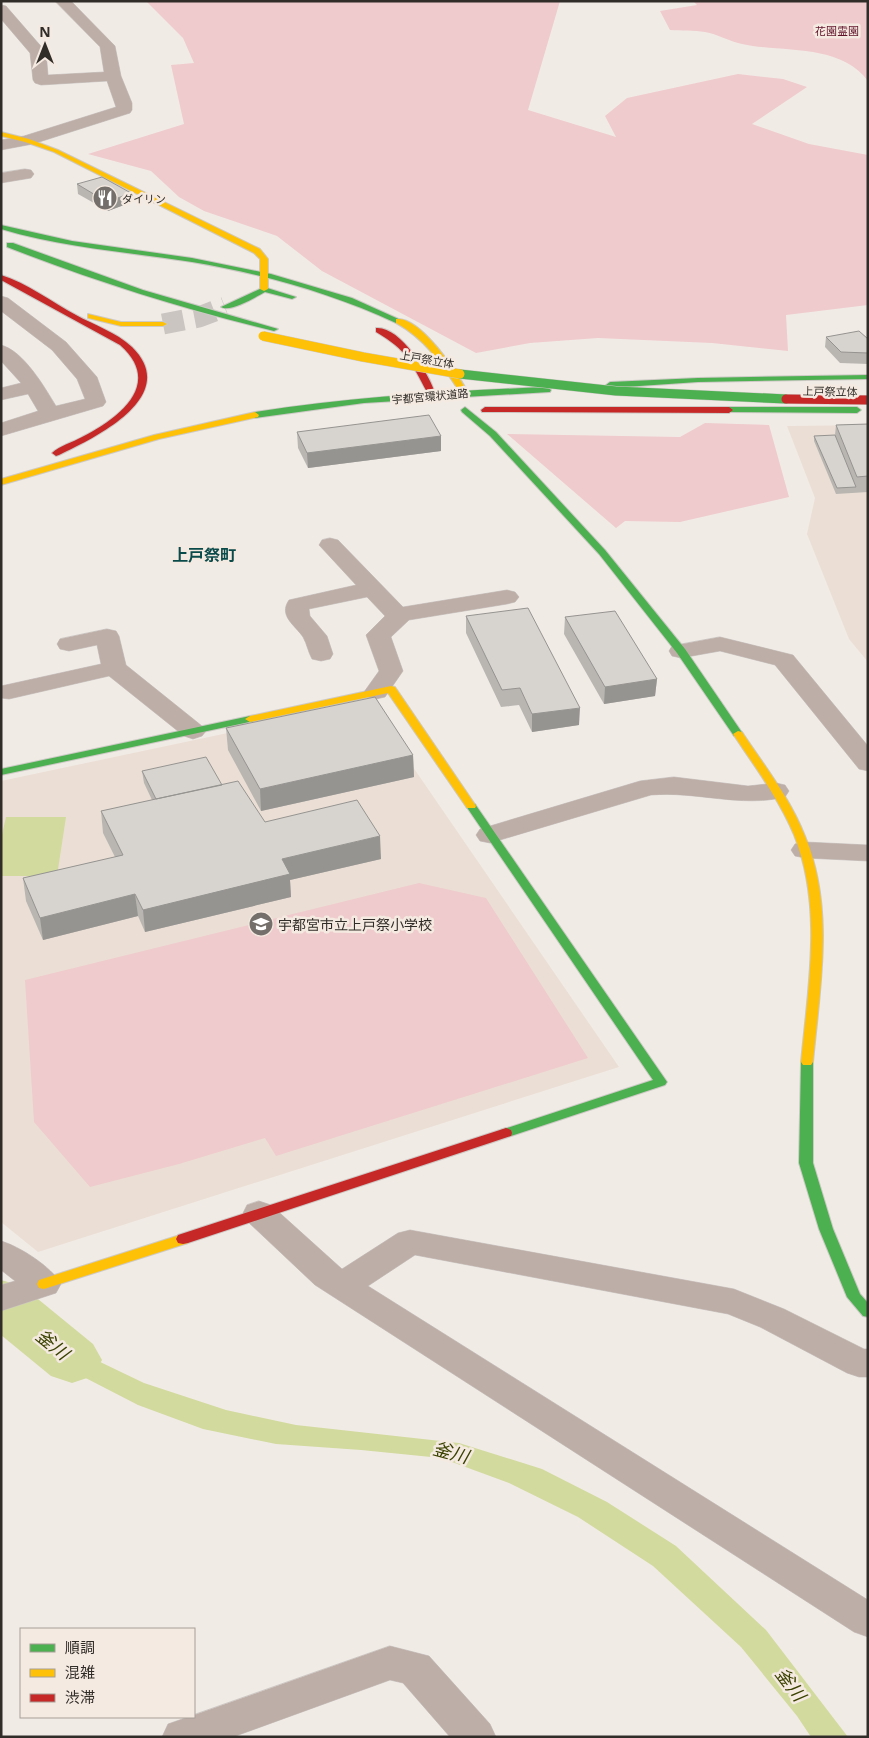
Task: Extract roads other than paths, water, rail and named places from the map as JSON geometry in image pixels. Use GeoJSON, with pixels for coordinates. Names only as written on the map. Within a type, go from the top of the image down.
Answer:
{"type":"FeatureCollection","features":[{"type":"Feature","properties":{"kind":"main road"},"geometry":{"type":"LineString","coordinates":[[1,134],[27,140],[56,151],[257,251],[264,259],[262,273],[264,289]]}},
{"type":"Feature","properties":{"kind":"main road"},"geometry":{"type":"LineString","coordinates":[[1,227],[63,245],[190,260],[262,273],[330,294],[400,322],[429,341],[444,359],[464,392],[460,410]]}},
{"type":"Feature","properties":{"kind":"main road","name":"上戸祭立体"},"geometry":{"type":"LineString","coordinates":[[1,242],[50,262],[163,301],[274,329],[387,353],[464,366],[610,382],[714,388],[868,392]]}},
{"type":"Feature","properties":{"kind":"main road"},"geometry":{"type":"LineString","coordinates":[[1,277],[114,338],[136,357],[142,368],[144,380],[135,402],[108,425],[58,452],[1,475]]}},
{"type":"Feature","properties":{"kind":"main road"},"geometry":{"type":"LineString","coordinates":[[20,288],[74,311],[102,320],[121,324],[163,324]]}},
{"type":"Feature","properties":{"kind":"main road"},"geometry":{"type":"LineString","coordinates":[[225,307],[246,299],[264,289],[302,300]]}},
{"type":"Feature","properties":{"kind":"main road","name":"上戸祭立体"},"geometry":{"type":"LineString","coordinates":[[110,294],[212,324],[263,336],[369,358],[531,383],[618,391],[708,396],[868,400]]}},
{"type":"Feature","properties":{"kind":"main road"},"geometry":{"type":"LineString","coordinates":[[368,324],[389,334],[415,356],[432,394],[460,410],[492,434],[602,552],[682,651],[776,791],[805,850],[817,918],[816,960],[806,1078],[806,1163],[826,1229],[854,1297],[868,1312]]}},
{"type":"Feature","properties":{"kind":"main road","name":"宇都宮環状道路"},"geometry":{"type":"LineString","coordinates":[[1,482],[171,434],[242,418],[318,406],[464,392],[554,390],[698,380],[868,377]]}},
{"type":"Feature","properties":{"kind":"main road","name":"宇都宮環状道路"},"geometry":{"type":"LineString","coordinates":[[460,410],[868,410]]}},
{"type":"Feature","properties":{"kind":"main road"},"geometry":{"type":"LineString","coordinates":[[1,772],[391,689],[661,1082],[44,1284]]}},
{"type":"Feature","properties":{"kind":"street"},"geometry":{"type":"LineString","coordinates":[[1,145],[27,140],[124,110],[122,95],[113,76],[107,46],[62,1]]}},
{"type":"Feature","properties":{"kind":"street"},"geometry":{"type":"LineString","coordinates":[[1,10],[38,52],[41,80],[113,76]]}},
{"type":"Feature","properties":{"kind":"street"},"geometry":{"type":"LineString","coordinates":[[1,178],[25,174]]}},
{"type":"Feature","properties":{"kind":"street"},"geometry":{"type":"LineString","coordinates":[[1,302],[59,346],[87,377],[96,402],[1,430]]}},
{"type":"Feature","properties":{"kind":"street"},"geometry":{"type":"LineString","coordinates":[[1,351],[10,358],[34,386],[50,414]]}},
{"type":"Feature","properties":{"kind":"street"},"geometry":{"type":"LineString","coordinates":[[1,394],[34,386]]}},
{"type":"Feature","properties":{"kind":"street"},"geometry":{"type":"LineString","coordinates":[[330,545],[399,617],[378,635],[391,671],[376,692]]}},
{"type":"Feature","properties":{"kind":"street"},"geometry":{"type":"LineString","coordinates":[[321,654],[315,636],[298,617],[297,605],[372,589]]}},
{"type":"Feature","properties":{"kind":"street"},"geometry":{"type":"LineString","coordinates":[[397,615],[507,597]]}},
{"type":"Feature","properties":{"kind":"street"},"geometry":{"type":"LineString","coordinates":[[69,644],[107,636],[114,668],[193,731]]}},
{"type":"Feature","properties":{"kind":"street"},"geometry":{"type":"LineString","coordinates":[[682,651],[720,644],[784,660],[868,762]]}},
{"type":"Feature","properties":{"kind":"street"},"geometry":{"type":"LineString","coordinates":[[9,692],[114,668]]}},
{"type":"Feature","properties":{"kind":"street"},"geometry":{"type":"LineString","coordinates":[[490,835],[650,787],[674,785],[748,794],[776,791]]}},
{"type":"Feature","properties":{"kind":"street"},"geometry":{"type":"LineString","coordinates":[[805,850],[868,853]]}},
{"type":"Feature","properties":{"kind":"street"},"geometry":{"type":"LineString","coordinates":[[259,1213],[327,1276],[868,1620]]}},
{"type":"Feature","properties":{"kind":"street"},"geometry":{"type":"LineString","coordinates":[[342,1286],[410,1242],[734,1302],[772,1318],[859,1363],[868,1363]]}},
{"type":"Feature","properties":{"kind":"street"},"geometry":{"type":"LineString","coordinates":[[1,1254],[44,1284]]}},
{"type":"Feature","properties":{"kind":"street"},"geometry":{"type":"LineString","coordinates":[[1,1298],[44,1284]]}},
{"type":"Feature","properties":{"kind":"street"},"geometry":{"type":"LineString","coordinates":[[182,1737],[390,1663],[415,1668],[476,1737]]}},
{"type":"Feature","properties":{"kind":"water"},"geometry":{"type":"Polygon","coordinates":[[[6,817],[66,817],[57,876],[1,876],[1,839],[6,817]]]}},
{"type":"Feature","properties":{"kind":"water"},"geometry":{"type":"Polygon","coordinates":[[[40,1313],[96,1360],[144,1383],[226,1410],[296,1425],[459,1443],[542,1469],[607,1502],[676,1546],[766,1630],[848,1737],[811,1737],[797,1716],[741,1647],[653,1566],[578,1517],[509,1483],[441,1458],[276,1444],[203,1429],[138,1405],[74,1372],[8,1324],[40,1313]]]}},
{"type":"Feature","properties":{"kind":"waterway","name":"釜川"},"geometry":{"type":"LineString","coordinates":[[1,1302],[72,1360]]}},
{"type":"Feature","properties":{"kind":"tunnel"},"geometry":{"type":"LineString","coordinates":[[163,324],[199,317],[225,307]]}},
{"type":"Feature","properties":{"kind":"place","name":"ダイリン"},"geometry":{"type":"Point","coordinates":[105,198]}},
{"type":"Feature","properties":{"kind":"place","name":"宇都宮市立上戸祭小学校"},"geometry":{"type":"Point","coordinates":[261,924]}},
{"type":"Feature","properties":{"kind":"district","name":"上戸祭町"},"geometry":{"type":"Point","coordinates":[204,555]}},
{"type":"Feature","properties":{"kind":"park label","name":"花園霊園"},"geometry":{"type":"Point","coordinates":[837,30]}}]}
